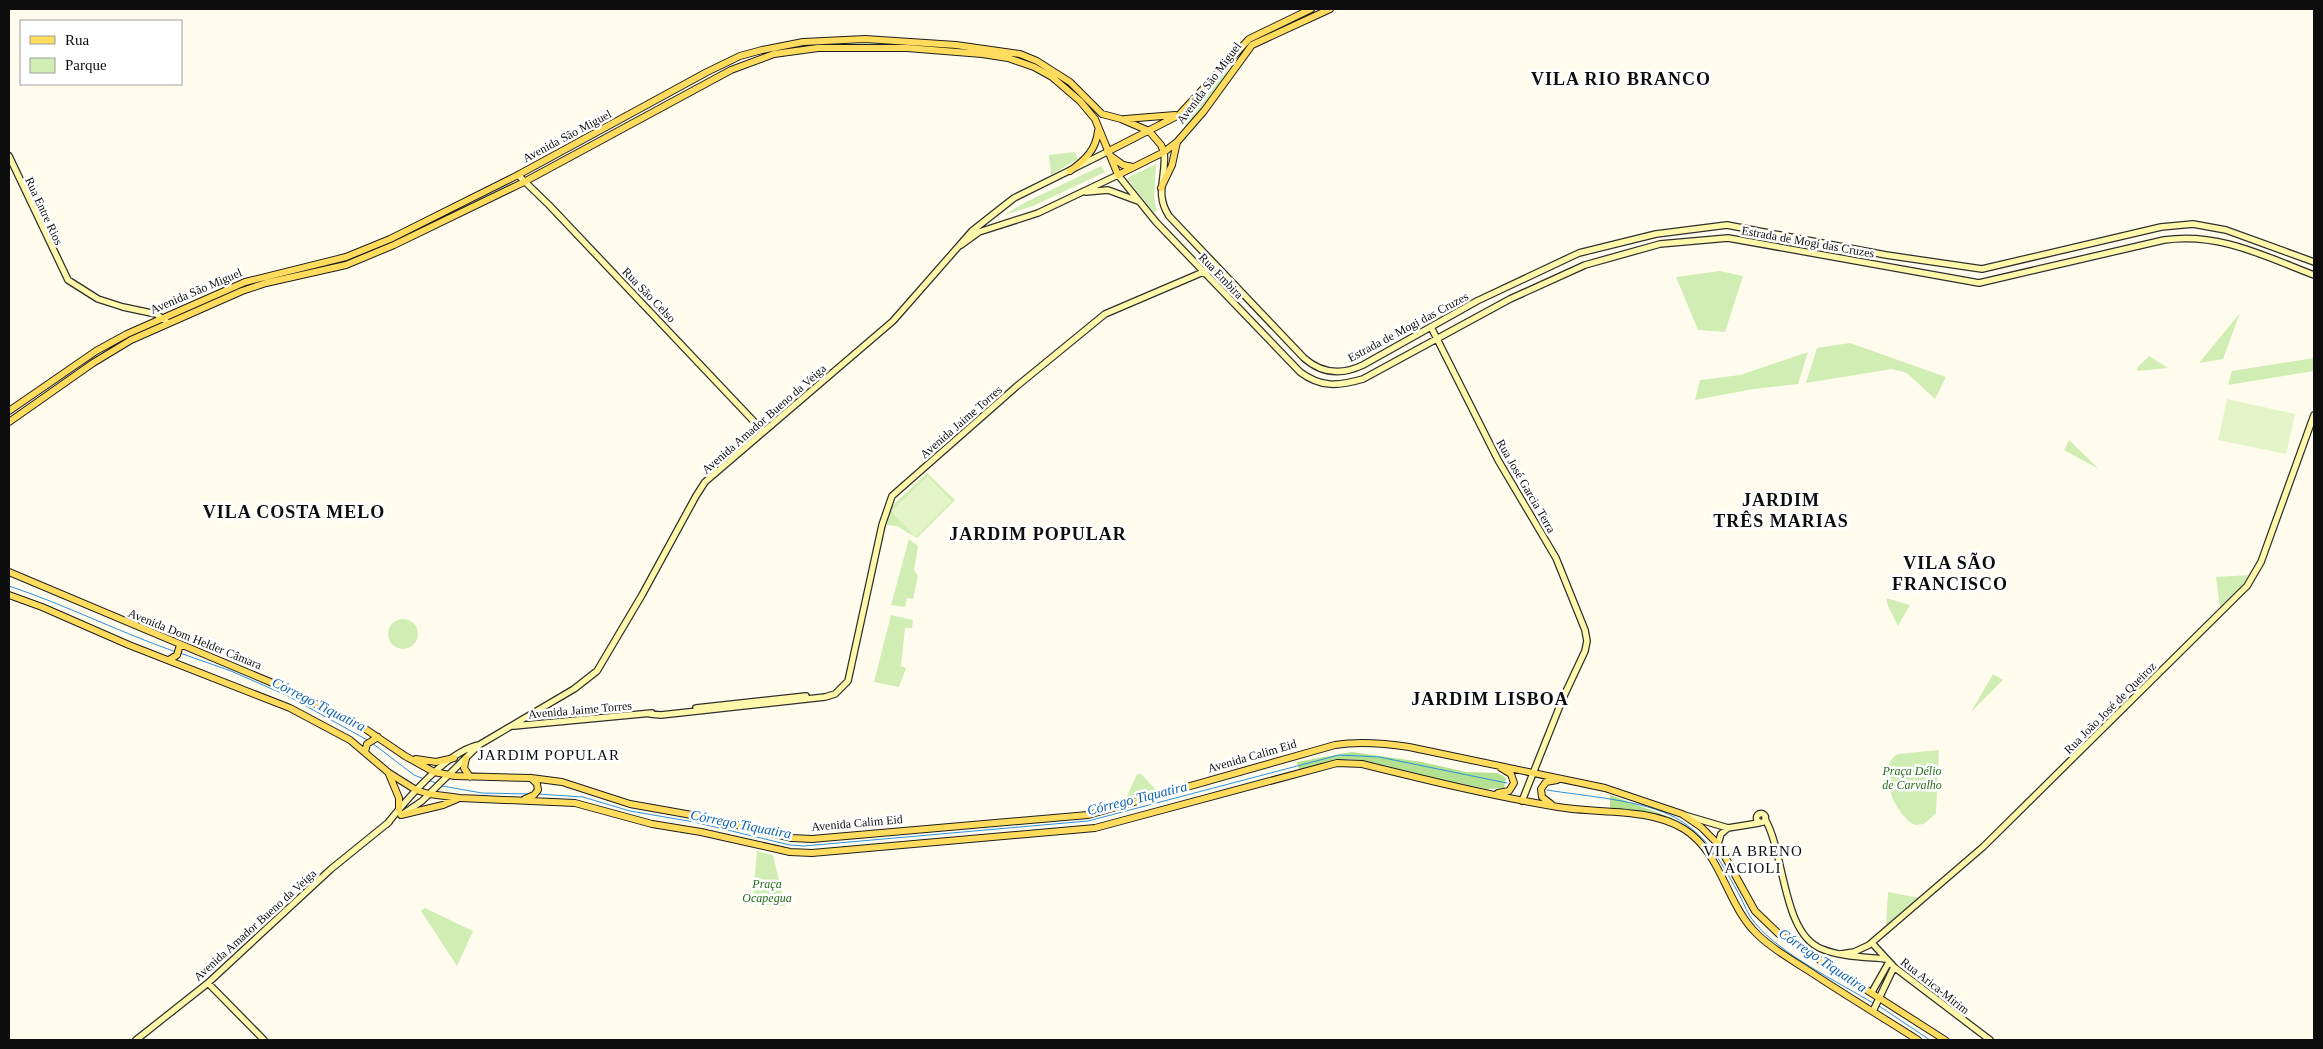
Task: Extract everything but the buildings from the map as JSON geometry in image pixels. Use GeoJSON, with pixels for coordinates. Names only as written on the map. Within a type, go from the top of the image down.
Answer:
{"type":"FeatureCollection","features":[{"type":"Feature","properties":{"kind":"main road","name":"Avenida São Miguel"},"geometry":{"type":"LineString","coordinates":[[1107,152],[1178,115],[1244,44],[1271,27],[1311,9]]}},
{"type":"Feature","properties":{"kind":"main road","name":"Avenida São Miguel"},"geometry":{"type":"LineString","coordinates":[[9,422],[112,351],[168,323],[221,299],[266,283],[328,270],[368,257],[524,182],[745,64],[774,54],[818,48],[868,46],[950,50],[1018,61],[1034,67],[1061,84],[1090,112],[1099,127],[1107,152],[1118,175],[1164,152],[1177,142],[1204,111],[1245,52],[1252,45],[1330,9]]}},
{"type":"Feature","properties":{"kind":"main road","name":"Avenida São Miguel"},"geometry":{"type":"LineString","coordinates":[[9,411],[96,351],[119,338],[245,282],[362,251],[518,175],[740,56],[780,46],[829,40],[865,39],[948,44],[1020,54],[1037,61],[1070,82],[1102,114],[1149,131]]}},
{"type":"Feature","properties":{"kind":"main road"},"geometry":{"type":"LineString","coordinates":[[1120,119],[1178,115]]}},
{"type":"Feature","properties":{"kind":"main road"},"geometry":{"type":"LineString","coordinates":[[1070,171],[1092,152],[1097,143],[1099,127]]}},
{"type":"Feature","properties":{"kind":"main road"},"geometry":{"type":"LineString","coordinates":[[1149,131],[1162,145],[1164,152]]}},
{"type":"Feature","properties":{"kind":"main road"},"geometry":{"type":"LineString","coordinates":[[1161,188],[1172,165],[1177,142]]}},
{"type":"Feature","properties":{"kind":"main road"},"geometry":{"type":"LineString","coordinates":[[1107,152],[1117,162],[1135,167]]}},
{"type":"Feature","properties":{"kind":"main road","name":"Avenida Amador Bueno da Veiga"},"geometry":{"type":"LineString","coordinates":[[400,812],[417,789],[433,773],[454,758],[580,685],[597,671],[642,596],[700,489],[717,471],[893,321],[972,231],[1008,202],[1107,152]]}},
{"type":"Feature","properties":{"kind":"main road","name":"Rua Embira"},"geometry":{"type":"LineString","coordinates":[[1164,152],[1165,170],[1161,188],[1162,204],[1169,216],[1215,267],[1304,358],[1322,370]]}},
{"type":"Feature","properties":{"kind":"main road","name":"Rua Entre Rios"},"geometry":{"type":"LineString","coordinates":[[9,156],[62,273],[68,280],[98,299],[156,314],[163,318]]}},
{"type":"Feature","properties":{"kind":"main road","name":"Rua São Celso"},"geometry":{"type":"LineString","coordinates":[[518,175],[764,431]]}},
{"type":"Feature","properties":{"kind":"main road","name":"Avenida Amador Bueno da Veiga"},"geometry":{"type":"LineString","coordinates":[[961,245],[979,232],[1038,213],[1118,175]]}},
{"type":"Feature","properties":{"kind":"main road","name":"Rua Embira"},"geometry":{"type":"LineString","coordinates":[[1118,175],[1203,272],[1300,372],[1317,383]]}},
{"type":"Feature","properties":{"kind":"main road"},"geometry":{"type":"LineString","coordinates":[[1077,194],[1104,190],[1139,201]]}},
{"type":"Feature","properties":{"kind":"main road","name":"Estrada de Mogi das Cruzes"},"geometry":{"type":"LineString","coordinates":[[1322,370],[1344,372],[1353,370],[1477,301],[1579,253],[1656,234],[1714,226],[1727,225],[1886,255],[1982,269],[2161,227],[2193,224],[2226,230],[2314,262]]}},
{"type":"Feature","properties":{"kind":"main road","name":"Estrada de Mogi das Cruzes"},"geometry":{"type":"LineString","coordinates":[[1317,383],[1338,385],[1364,379],[1510,299],[1585,265],[1654,245],[1719,238],[1767,244],[1979,283],[2164,240],[2192,237],[2232,244],[2314,275]]}},
{"type":"Feature","properties":{"kind":"main road","name":"Avenida Jaime Torres"},"geometry":{"type":"LineString","coordinates":[[511,726],[680,713],[820,698],[835,694],[848,681],[882,525],[892,496],[1017,386],[1105,314],[1215,267]]}},
{"type":"Feature","properties":{"kind":"main road"},"geometry":{"type":"LineString","coordinates":[[163,318],[168,323]]}},
{"type":"Feature","properties":{"kind":"main road","name":"Rua José Garcia Terra"},"geometry":{"type":"LineString","coordinates":[[1431,327],[1498,460],[1556,558],[1586,630],[1586,646],[1582,658],[1522,801]]}},
{"type":"Feature","properties":{"kind":"main road","name":"Rua João José de Queiroz"},"geometry":{"type":"LineString","coordinates":[[1841,954],[1859,950],[1872,943],[1983,847],[2247,586],[2261,562],[2314,415]]}},
{"type":"Feature","properties":{"kind":"main road","name":"Avenida Dom Helder Câmara"},"geometry":{"type":"LineString","coordinates":[[9,572],[179,650],[275,684],[350,720],[375,738],[433,773],[447,776]]}},
{"type":"Feature","properties":{"kind":"main road"},"geometry":{"type":"LineString","coordinates":[[9,595],[42,606],[169,660],[290,708],[350,740],[365,750],[389,773],[430,794]]}},
{"type":"Feature","properties":{"kind":"main road"},"geometry":{"type":"LineString","coordinates":[[169,660],[179,650]]}},
{"type":"Feature","properties":{"kind":"main road"},"geometry":{"type":"LineString","coordinates":[[365,750],[375,738]]}},
{"type":"Feature","properties":{"kind":"main road","name":"Avenida Calim Eid"},"geometry":{"type":"LineString","coordinates":[[430,794],[458,798],[575,803],[652,824],[755,837],[812,839],[1088,814],[1335,745],[1353,742],[1384,743],[1571,780],[1622,793],[1682,814],[1702,827],[1718,844],[1755,911],[1767,924],[1779,934],[1872,992],[1876,1004],[1918,1040]]}},
{"type":"Feature","properties":{"kind":"main road","name":"Avenida Amador Bueno da Veiga"},"geometry":{"type":"LineString","coordinates":[[136,1040],[208,982],[331,869],[400,812],[430,794],[479,745]]}},
{"type":"Feature","properties":{"kind":"main road"},"geometry":{"type":"LineString","coordinates":[[405,756],[428,762],[454,758]]}},
{"type":"Feature","properties":{"kind":"main road"},"geometry":{"type":"LineString","coordinates":[[466,758],[464,768],[470,777]]}},
{"type":"Feature","properties":{"kind":"main road","name":"Avenida Calim Eid"},"geometry":{"type":"LineString","coordinates":[[447,776],[562,782],[630,804],[755,837],[790,852],[812,853],[1073,831],[1118,823],[1249,785],[1345,762],[1362,764],[1522,801],[1562,808],[1639,815],[1663,820],[1685,830],[1705,848],[1718,868],[1739,913],[1758,935],[1804,968],[1945,1040]]}},
{"type":"Feature","properties":{"kind":"main road"},"geometry":{"type":"LineString","coordinates":[[1482,792],[1503,793],[1514,786],[1511,774],[1495,765]]}},
{"type":"Feature","properties":{"kind":"main road"},"geometry":{"type":"LineString","coordinates":[[389,773],[399,798],[400,812],[444,805],[458,798]]}},
{"type":"Feature","properties":{"kind":"main road"},"geometry":{"type":"LineString","coordinates":[[518,800],[530,797],[538,790],[533,779]]}},
{"type":"Feature","properties":{"kind":"main road"},"geometry":{"type":"LineString","coordinates":[[1562,808],[1544,800],[1541,789],[1550,781],[1571,780]]}},
{"type":"Feature","properties":{"kind":"main road"},"geometry":{"type":"LineString","coordinates":[[1682,814],[1728,828]]}},
{"type":"Feature","properties":{"kind":"main road"},"geometry":{"type":"LineString","coordinates":[[1718,844],[1720,834],[1728,828],[1760,820],[1771,832],[1794,914],[1802,934],[1810,943],[1821,949],[1841,954],[1890,963]]}},
{"type":"Feature","properties":{"kind":"main road","name":"Rua Arica-Mirim"},"geometry":{"type":"LineString","coordinates":[[1872,943],[1890,963],[1990,1040]]}},
{"type":"Feature","properties":{"kind":"main road"},"geometry":{"type":"LineString","coordinates":[[1876,1004],[1890,963]]}},
{"type":"Feature","properties":{"kind":"main road"},"geometry":{"type":"LineString","coordinates":[[1872,992],[1890,963]]}},
{"type":"Feature","properties":{"kind":"main road"},"geometry":{"type":"LineString","coordinates":[[208,982],[264,1040]]}},
{"type":"Feature","properties":{"kind":"green space"},"geometry":{"type":"Polygon","coordinates":[[[1238,54],[1207,103],[1185,127],[1179,121],[1180,119],[1195,106],[1238,54]]]}},
{"type":"Feature","properties":{"kind":"green space"},"geometry":{"type":"Polygon","coordinates":[[[1075,152],[1078,159],[1051,175],[1049,155],[1075,152]]]}},
{"type":"Feature","properties":{"kind":"green space"},"geometry":{"type":"Polygon","coordinates":[[[1156,164],[1154,198],[1157,211],[1154,213],[1127,178],[1156,164]]]}},
{"type":"Feature","properties":{"kind":"green space"},"geometry":{"type":"Polygon","coordinates":[[[1101,166],[1105,172],[1033,206],[1004,215],[1026,202],[1101,166]]]}},
{"type":"Feature","properties":{"kind":"green space"},"geometry":{"type":"Polygon","coordinates":[[[1720,271],[1743,276],[1725,332],[1698,330],[1676,277],[1720,271]]]}},
{"type":"Feature","properties":{"kind":"green space"},"geometry":{"type":"Polygon","coordinates":[[[2240,313],[2223,359],[2199,363],[2240,313]]]}},
{"type":"Feature","properties":{"kind":"green space"},"geometry":{"type":"Polygon","coordinates":[[[1850,343],[1946,377],[1935,399],[1907,373],[1892,369],[1806,383],[1817,348],[1850,343]]]}},
{"type":"Feature","properties":{"kind":"green space"},"geometry":{"type":"Polygon","coordinates":[[[1808,352],[1798,384],[1753,389],[1695,400],[1700,380],[1740,375],[1808,352]]]}},
{"type":"Feature","properties":{"kind":"green space"},"geometry":{"type":"Polygon","coordinates":[[[2149,356],[2168,368],[2138,371],[2137,368],[2149,356]]]}},
{"type":"Feature","properties":{"kind":"green space"},"geometry":{"type":"Polygon","coordinates":[[[2314,358],[2314,371],[2228,385],[2232,371],[2314,358]]]}},
{"type":"Feature","properties":{"kind":"green space"},"geometry":{"type":"Polygon","coordinates":[[[2227,399],[2295,414],[2286,454],[2218,440],[2227,399]]]}},
{"type":"Feature","properties":{"kind":"green space"},"geometry":{"type":"Polygon","coordinates":[[[2069,440],[2097,467],[2097,468],[2064,450],[2069,440]]]}},
{"type":"Feature","properties":{"kind":"green space"},"geometry":{"type":"Polygon","coordinates":[[[927,473],[955,500],[917,538],[897,526],[887,525],[889,509],[927,473]]]}},
{"type":"Feature","properties":{"kind":"green space"},"geometry":{"type":"Polygon","coordinates":[[[928,476],[952,501],[915,537],[891,511],[928,476]]]}},
{"type":"Feature","properties":{"kind":"green space"},"geometry":{"type":"Polygon","coordinates":[[[909,539],[918,546],[914,570],[918,576],[913,599],[907,598],[905,607],[891,605],[909,539]]]}},
{"type":"Feature","properties":{"kind":"green space"},"geometry":{"type":"Polygon","coordinates":[[[2249,575],[2239,592],[2220,609],[2216,577],[2249,575]]]}},
{"type":"Feature","properties":{"kind":"green space"},"geometry":{"type":"Polygon","coordinates":[[[1886,598],[1910,605],[1898,626],[1888,606],[1886,598]]]}},
{"type":"Feature","properties":{"kind":"green space"},"geometry":{"type":"Polygon","coordinates":[[[891,615],[913,620],[912,628],[905,628],[901,666],[906,668],[899,687],[874,682],[891,615]]]}},
{"type":"Feature","properties":{"kind":"green space"},"geometry":{"type":"Polygon","coordinates":[[[403,619],[414,623],[418,634],[414,645],[403,649],[392,645],[388,634],[392,623],[403,619]]]}},
{"type":"Feature","properties":{"kind":"green space"},"geometry":{"type":"Polygon","coordinates":[[[1993,674],[2003,680],[1971,712],[1993,674]]]}},
{"type":"Feature","properties":{"kind":"green space","name":"Praça Délio de Carvalho"},"geometry":{"type":"Polygon","coordinates":[[[1939,750],[1936,813],[1924,824],[1915,825],[1901,812],[1895,802],[1887,780],[1887,769],[1891,760],[1898,754],[1939,750]]]}},
{"type":"Feature","properties":{"kind":"green space"},"geometry":{"type":"Polygon","coordinates":[[[1352,752],[1422,762],[1466,772],[1498,773],[1506,778],[1504,788],[1487,789],[1423,777],[1362,760],[1346,759],[1299,770],[1297,762],[1352,752]]]}},
{"type":"Feature","properties":{"kind":"green space"},"geometry":{"type":"Polygon","coordinates":[[[1137,774],[1141,774],[1156,790],[1155,793],[1129,800],[1127,796],[1137,774]]]}},
{"type":"Feature","properties":{"kind":"green space"},"geometry":{"type":"Polygon","coordinates":[[[1610,795],[1672,818],[1689,829],[1658,817],[1618,812],[1610,808],[1610,795]]]}},
{"type":"Feature","properties":{"kind":"green space","name":"Praça Ocapegua"},"geometry":{"type":"Polygon","coordinates":[[[757,851],[773,855],[785,906],[752,904],[757,851]]]}},
{"type":"Feature","properties":{"kind":"green space"},"geometry":{"type":"Polygon","coordinates":[[[1888,892],[1920,898],[1886,926],[1888,892]]]}},
{"type":"Feature","properties":{"kind":"green space"},"geometry":{"type":"Polygon","coordinates":[[[425,908],[473,931],[457,966],[421,911],[425,908]]]}},
{"type":"Feature","properties":{"kind":"waterway","name":"Córrego Tiquatira"},"geometry":{"type":"LineString","coordinates":[[9,586],[176,652]]}},
{"type":"Feature","properties":{"kind":"waterway","name":"Córrego Tiquatira"},"geometry":{"type":"LineString","coordinates":[[180,653],[231,671],[288,696],[369,741]]}},
{"type":"Feature","properties":{"kind":"waterway","name":"Córrego Tiquatira"},"geometry":{"type":"LineString","coordinates":[[372,743],[414,775],[424,779]]}},
{"type":"Feature","properties":{"kind":"waterway","name":"Córrego Tiquatira"},"geometry":{"type":"LineString","coordinates":[[538,794],[583,797],[630,811],[694,822],[790,845],[804,846],[1088,821],[1339,755],[1379,757],[1507,783]]}},
{"type":"Feature","properties":{"kind":"waterway","name":"Córrego Tiquatira"},"geometry":{"type":"LineString","coordinates":[[428,780],[436,783]]}},
{"type":"Feature","properties":{"kind":"waterway","name":"Córrego Tiquatira"},"geometry":{"type":"LineString","coordinates":[[442,786],[482,793],[529,794]]}},
{"type":"Feature","properties":{"kind":"waterway","name":"Córrego Tiquatira"},"geometry":{"type":"LineString","coordinates":[[1547,790],[1631,803],[1663,812],[1687,825],[1714,852],[1750,916],[1765,934],[1810,967],[1873,1003]]}},
{"type":"Feature","properties":{"kind":"waterway","name":"Córrego Tiquatira"},"geometry":{"type":"LineString","coordinates":[[1879,1006],[1930,1040]]}},
{"type":"Feature","properties":{"kind":"district","name":"VILA RIO BRANCO"},"geometry":{"type":"Point","coordinates":[1621,79]}},
{"type":"Feature","properties":{"kind":"district","name":"JARDIM TRÊS MARIAS"},"geometry":{"type":"Point","coordinates":[1781,510]}},
{"type":"Feature","properties":{"kind":"district","name":"VILA COSTA MELO"},"geometry":{"type":"Point","coordinates":[294,512]}},
{"type":"Feature","properties":{"kind":"district","name":"JARDIM POPULAR"},"geometry":{"type":"Point","coordinates":[1038,534]}},
{"type":"Feature","properties":{"kind":"district","name":"VILA SÃO FRANCISCO"},"geometry":{"type":"Point","coordinates":[1950,573]}},
{"type":"Feature","properties":{"kind":"district","name":"JARDIM LISBOA"},"geometry":{"type":"Point","coordinates":[1490,699]}},
{"type":"Feature","properties":{"kind":"district","name":"JARDIM POPULAR"},"geometry":{"type":"Point","coordinates":[549,755]}},
{"type":"Feature","properties":{"kind":"district","name":"VILA BRENO ACIOLI"},"geometry":{"type":"Point","coordinates":[1753,860]}}]}
